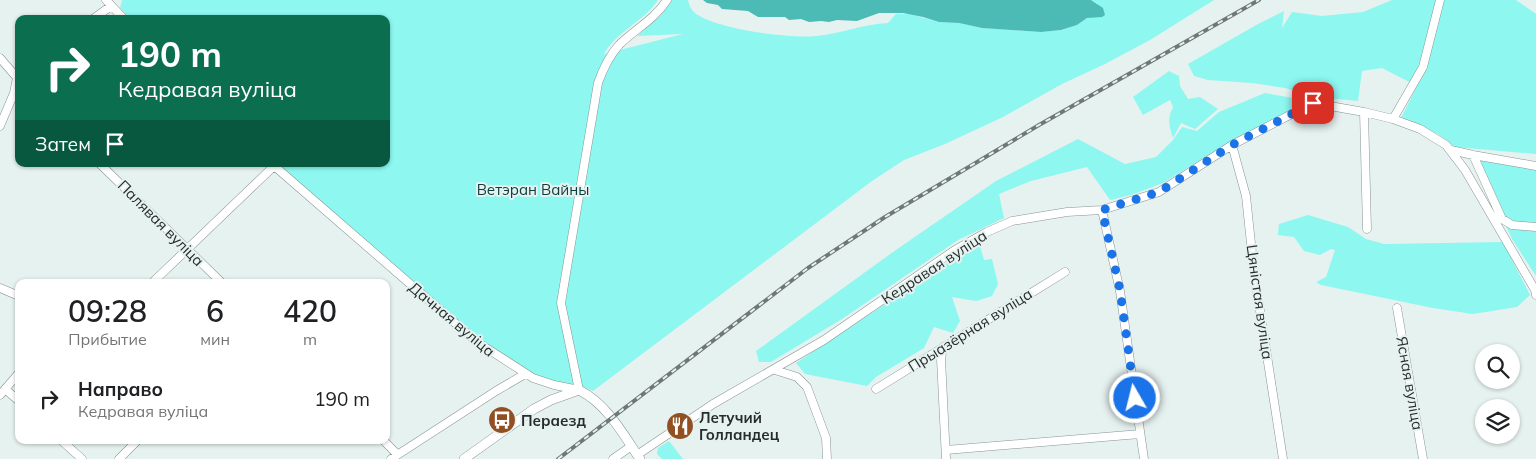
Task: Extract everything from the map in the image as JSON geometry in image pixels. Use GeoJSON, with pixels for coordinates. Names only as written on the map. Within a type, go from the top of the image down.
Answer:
{"type":"FeatureCollection","features":[{"type":"Feature","properties":{"kind":"main road"},"geometry":{"type":"LineString","coordinates":[[464,459],[534,409],[551,400],[579,390],[599,402],[638,457]]}},
{"type":"Feature","properties":{"kind":"street"},"geometry":{"type":"LineString","coordinates":[[579,390],[561,304],[598,83],[602,71],[618,46],[648,22],[667,0]]}},
{"type":"Feature","properties":{"kind":"street"},"geometry":{"type":"LineString","coordinates":[[1393,119],[1423,67],[1440,0]]}},
{"type":"Feature","properties":{"kind":"street"},"geometry":{"type":"LineString","coordinates":[[97,15],[108,3],[120,15]]}},
{"type":"Feature","properties":{"kind":"street"},"geometry":{"type":"LineString","coordinates":[[0,58],[15,75]]}},
{"type":"Feature","properties":{"kind":"street"},"geometry":{"type":"LineString","coordinates":[[0,126],[15,90]]}},
{"type":"Feature","properties":{"kind":"street","name":"Кедравая вуліца"},"geometry":{"type":"LineString","coordinates":[[638,457],[713,404],[824,340],[955,250],[987,232],[1012,221],[1068,212],[1102,210],[1159,192],[1232,145],[1313,103],[1393,119],[1432,136],[1451,150]]}},
{"type":"Feature","properties":{"kind":"street"},"geometry":{"type":"LineString","coordinates":[[1364,112],[1367,229]]}},
{"type":"Feature","properties":{"kind":"street","name":"Цяністая вуліца"},"geometry":{"type":"LineString","coordinates":[[1232,145],[1246,196],[1254,272],[1283,459]]}},
{"type":"Feature","properties":{"kind":"street"},"geometry":{"type":"LineString","coordinates":[[1451,150],[1536,166]]}},
{"type":"Feature","properties":{"kind":"street"},"geometry":{"type":"LineString","coordinates":[[1451,150],[1493,218],[1535,290],[1536,295]]}},
{"type":"Feature","properties":{"kind":"street"},"geometry":{"type":"LineString","coordinates":[[1473,155],[1502,219],[1512,225],[1536,227]]}},
{"type":"Feature","properties":{"kind":"street","name":"Палявая вуліца"},"geometry":{"type":"LineString","coordinates":[[103,167],[218,279]]}},
{"type":"Feature","properties":{"kind":"street"},"geometry":{"type":"LineString","coordinates":[[156,279],[271,167]]}},
{"type":"Feature","properties":{"kind":"street","name":"Дачная вуліца"},"geometry":{"type":"LineString","coordinates":[[275,167],[477,342],[525,374],[554,385],[579,390]]}},
{"type":"Feature","properties":{"kind":"street"},"geometry":{"type":"LineString","coordinates":[[1102,210],[1120,290],[1144,459]]}},
{"type":"Feature","properties":{"kind":"street","name":"Прыазёрная вуліца"},"geometry":{"type":"LineString","coordinates":[[876,389],[1065,272]]}},
{"type":"Feature","properties":{"kind":"street"},"geometry":{"type":"LineString","coordinates":[[0,288],[15,294]]}},
{"type":"Feature","properties":{"kind":"street","name":"Ясная вуліца"},"geometry":{"type":"LineString","coordinates":[[1397,308],[1423,459]]}},
{"type":"Feature","properties":{"kind":"street"},"geometry":{"type":"LineString","coordinates":[[943,347],[940,359],[946,459]]}},
{"type":"Feature","properties":{"kind":"street"},"geometry":{"type":"LineString","coordinates":[[774,370],[797,376],[807,387],[826,438],[827,459]]}},
{"type":"Feature","properties":{"kind":"street"},"geometry":{"type":"LineString","coordinates":[[386,444],[394,456],[525,374]]}},
{"type":"Feature","properties":{"kind":"street"},"geometry":{"type":"LineString","coordinates":[[15,378],[3,392],[15,399]]}},
{"type":"Feature","properties":{"kind":"street"},"geometry":{"type":"LineString","coordinates":[[946,450],[1140,434]]}},
{"type":"Feature","properties":{"kind":"street"},"geometry":{"type":"LineString","coordinates":[[65,444],[82,459]]}},
{"type":"Feature","properties":{"kind":"street"},"geometry":{"type":"LineString","coordinates":[[119,459],[134,444]]}},
{"type":"Feature","properties":{"kind":"street"},"geometry":{"type":"LineString","coordinates":[[613,459],[630,447]]}},
{"type":"Feature","properties":{"kind":"green space","name":"Ветэран Вайны"},"geometry":{"type":"Polygon","coordinates":[[[122,0],[658,0],[609,46],[604,54],[683,34],[637,36],[660,16],[671,0],[688,0],[690,7],[695,13],[719,24],[753,32],[804,37],[888,23],[896,14],[909,14],[939,22],[959,23],[982,28],[1041,32],[1061,30],[1077,25],[1087,18],[1094,17],[1098,4],[1091,0],[1214,0],[1150,40],[1062,84],[1003,117],[945,144],[904,160],[872,181],[593,391],[584,387],[558,383],[530,373],[489,346],[305,189],[282,167],[390,167],[390,15],[127,15],[120,8],[122,0]]]}},
{"type":"Feature","properties":{"kind":"green space"},"geometry":{"type":"Polygon","coordinates":[[[1392,0],[1516,0],[1536,14],[1536,154],[1455,147],[1438,134],[1401,118],[1417,86],[1382,68],[1362,71],[1358,101],[1316,97],[1285,88],[1252,83],[1208,80],[1194,76],[1188,64],[1284,11],[1282,28],[1292,12],[1322,16],[1363,12],[1392,0]]]}},
{"type":"Feature","properties":{"kind":"green space"},"geometry":{"type":"Polygon","coordinates":[[[1169,71],[1179,76],[1180,86],[1188,99],[1200,97],[1218,109],[1195,129],[1181,123],[1173,138],[1169,122],[1173,107],[1170,100],[1143,115],[1133,97],[1169,71]]]}},
{"type":"Feature","properties":{"kind":"green space"},"geometry":{"type":"Polygon","coordinates":[[[1265,93],[1299,99],[1302,105],[1231,141],[1163,183],[1131,195],[1110,200],[1087,167],[1031,181],[999,194],[1004,218],[958,240],[842,319],[771,362],[759,362],[756,351],[893,252],[996,181],[1078,139],[1125,164],[1156,157],[1173,140],[1182,127],[1197,131],[1219,112],[1265,93]]]}},
{"type":"Feature","properties":{"kind":"green space"},"geometry":{"type":"Polygon","coordinates":[[[1473,155],[1536,167],[1536,276],[1512,239],[1473,155]]]}},
{"type":"Feature","properties":{"kind":"green space"},"geometry":{"type":"Polygon","coordinates":[[[1308,215],[1348,227],[1366,239],[1384,244],[1503,242],[1530,295],[1517,307],[1473,314],[1433,308],[1321,285],[1316,282],[1326,277],[1335,250],[1331,249],[1320,255],[1304,251],[1294,237],[1278,235],[1279,224],[1308,215]]]}},
{"type":"Feature","properties":{"kind":"green space"},"geometry":{"type":"Polygon","coordinates":[[[979,242],[984,260],[992,259],[998,284],[992,296],[976,301],[952,297],[960,321],[953,333],[934,327],[924,348],[876,377],[867,386],[805,374],[796,363],[979,242]]]}},
{"type":"Feature","properties":{"kind":"green space"},"geometry":{"type":"Polygon","coordinates":[[[669,441],[683,459],[662,459],[657,454],[658,448],[669,441]]]}},
{"type":"Feature","properties":{"kind":"shaded area"},"geometry":{"type":"Polygon","coordinates":[[[703,0],[1091,0],[1103,8],[1105,15],[1087,18],[1077,25],[1061,30],[1041,32],[982,28],[959,23],[939,22],[903,13],[879,13],[857,21],[809,22],[801,19],[789,20],[785,17],[758,17],[748,11],[722,9],[718,5],[707,3],[703,0]]]}},
{"type":"Feature","properties":{"kind":"railway"},"geometry":{"type":"LineString","coordinates":[[558,459],[808,268],[885,217],[1039,125],[1259,0]]}},
{"type":"Feature","properties":{"kind":"place","name":"Пераезд"},"geometry":{"type":"Point","coordinates":[502,420]}},
{"type":"Feature","properties":{"kind":"place","name":"Летучий Голландец"},"geometry":{"type":"Point","coordinates":[680,426]}},
{"type":"Feature","properties":{"kind":"route"},"geometry":{"type":"LineString","coordinates":[[1135,398],[1120,290],[1102,210],[1159,192],[1232,145],[1313,103]]}}]}
